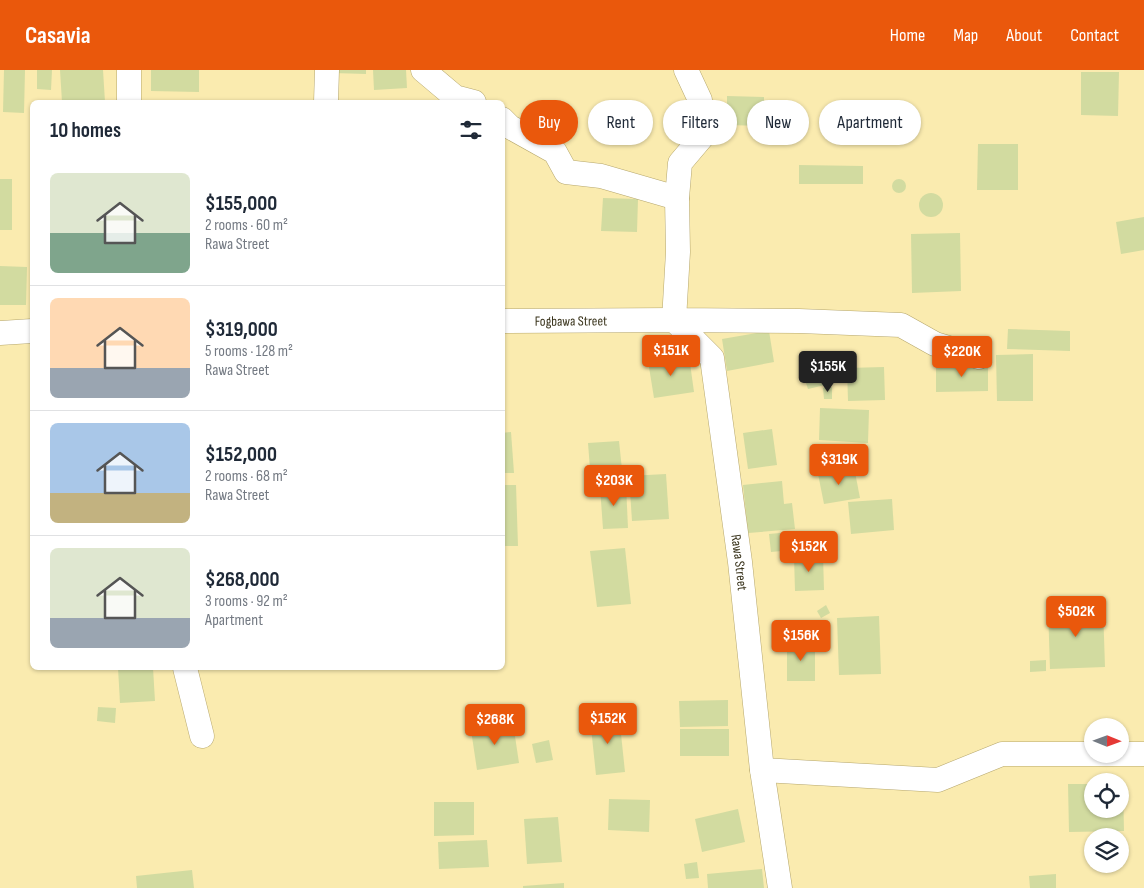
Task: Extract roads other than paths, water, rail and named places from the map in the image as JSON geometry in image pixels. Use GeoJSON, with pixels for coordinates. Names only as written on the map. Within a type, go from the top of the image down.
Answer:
{"type":"FeatureCollection","features":[{"type":"Feature","properties":{"kind":"street"},"geometry":{"type":"LineString","coordinates":[[128,100],[129,70]]}},
{"type":"Feature","properties":{"kind":"street"},"geometry":{"type":"LineString","coordinates":[[326,100],[327,70]]}},
{"type":"Feature","properties":{"kind":"street"},"geometry":{"type":"LineString","coordinates":[[423,70],[455,98],[464,100]]}},
{"type":"Feature","properties":{"kind":"street"},"geometry":{"type":"LineString","coordinates":[[674,320],[678,252],[677,198],[680,163],[702,137],[700,100],[686,70]]}},
{"type":"Feature","properties":{"kind":"street"},"geometry":{"type":"LineString","coordinates":[[505,122],[510,127],[555,152],[566,172],[601,176],[677,198]]}},
{"type":"Feature","properties":{"kind":"street","name":"Rawa Street"},"geometry":{"type":"LineString","coordinates":[[674,320],[712,358],[740,562],[762,770],[780,888]]}},
{"type":"Feature","properties":{"kind":"street","name":"Fogbawa Street"},"geometry":{"type":"LineString","coordinates":[[505,321],[799,321],[901,325],[935,344],[979,357]]}},
{"type":"Feature","properties":{"kind":"street"},"geometry":{"type":"LineString","coordinates":[[0,333],[30,330]]}},
{"type":"Feature","properties":{"kind":"street"},"geometry":{"type":"LineString","coordinates":[[186,670],[202,736]]}},
{"type":"Feature","properties":{"kind":"street"},"geometry":{"type":"LineString","coordinates":[[762,770],[938,780],[1002,754],[1144,754]]}}]}
